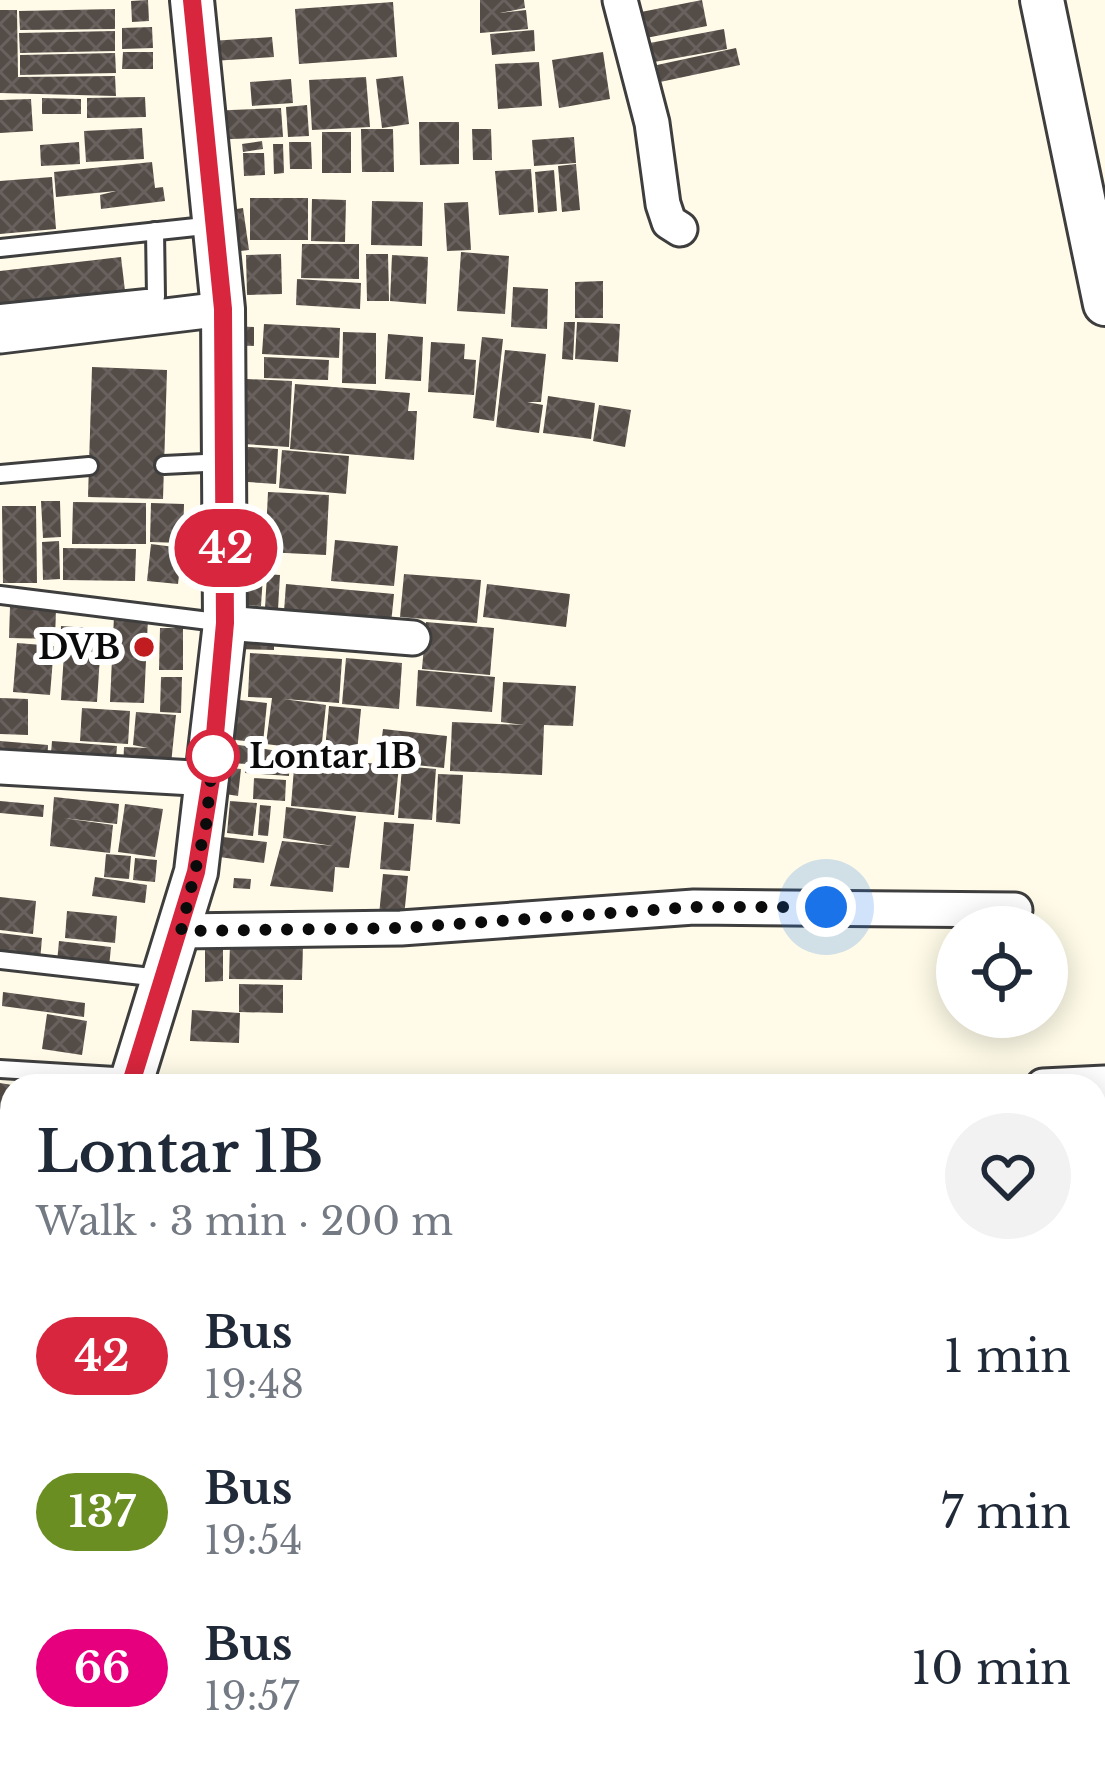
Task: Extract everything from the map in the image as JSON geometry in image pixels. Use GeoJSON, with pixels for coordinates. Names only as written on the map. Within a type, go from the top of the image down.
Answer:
{"type":"FeatureCollection","features":[{"type":"Feature","properties":{"kind":"street"},"geometry":{"type":"LineString","coordinates":[[134,1074],[181,931],[211,779],[225,623],[223,309],[192,0]]}},
{"type":"Feature","properties":{"kind":"street"},"geometry":{"type":"LineString","coordinates":[[620,0],[652,124],[663,204],[669,222],[680,229]]}},
{"type":"Feature","properties":{"kind":"street"},"geometry":{"type":"LineString","coordinates":[[1042,0],[1105,304]]}},
{"type":"Feature","properties":{"kind":"street"},"geometry":{"type":"LineString","coordinates":[[0,336],[223,309]]}},
{"type":"Feature","properties":{"kind":"street"},"geometry":{"type":"LineString","coordinates":[[225,623],[412,638]]}},
{"type":"Feature","properties":{"kind":"street"},"geometry":{"type":"LineString","coordinates":[[0,767],[211,779]]}},
{"type":"Feature","properties":{"kind":"street"},"geometry":{"type":"LineString","coordinates":[[181,931],[401,928],[694,907],[936,909]]}},
{"type":"Feature","properties":{"kind":"lane"},"geometry":{"type":"LineString","coordinates":[[0,248],[215,224]]}},
{"type":"Feature","properties":{"kind":"lane"},"geometry":{"type":"LineString","coordinates":[[0,313],[156,297],[155,231]]}},
{"type":"Feature","properties":{"kind":"lane"},"geometry":{"type":"LineString","coordinates":[[164,465],[226,462]]}},
{"type":"Feature","properties":{"kind":"lane"},"geometry":{"type":"LineString","coordinates":[[0,474],[89,466]]}},
{"type":"Feature","properties":{"kind":"lane"},"geometry":{"type":"LineString","coordinates":[[0,595],[225,623]]}},
{"type":"Feature","properties":{"kind":"lane"},"geometry":{"type":"LineString","coordinates":[[0,960],[166,979]]}},
{"type":"Feature","properties":{"kind":"lane"},"geometry":{"type":"LineString","coordinates":[[0,1069],[50,1074]]}},
{"type":"Feature","properties":{"kind":"building"},"geometry":{"type":"Polygon","coordinates":[[[148,0],[149,21],[132,22],[131,1],[148,0]]]}},
{"type":"Feature","properties":{"kind":"building"},"geometry":{"type":"Polygon","coordinates":[[[480,0],[524,0],[525,8],[500,13],[526,10],[528,29],[480,33],[480,0]]]}},
{"type":"Feature","properties":{"kind":"building"},"geometry":{"type":"Polygon","coordinates":[[[702,0],[707,26],[646,38],[641,12],[702,0]]]}},
{"type":"Feature","properties":{"kind":"building"},"geometry":{"type":"Polygon","coordinates":[[[393,2],[397,57],[299,64],[295,9],[393,2]]]}},
{"type":"Feature","properties":{"kind":"building"},"geometry":{"type":"Polygon","coordinates":[[[115,9],[115,29],[20,30],[19,11],[115,9]]]}},
{"type":"Feature","properties":{"kind":"building"},"geometry":{"type":"Polygon","coordinates":[[[0,10],[17,10],[18,77],[115,76],[116,96],[0,93],[0,10]]]}},
{"type":"Feature","properties":{"kind":"building"},"geometry":{"type":"Polygon","coordinates":[[[152,27],[153,48],[122,49],[122,28],[152,27]]]}},
{"type":"Feature","properties":{"kind":"building"},"geometry":{"type":"Polygon","coordinates":[[[724,29],[727,49],[643,64],[639,45],[724,29]]]}},
{"type":"Feature","properties":{"kind":"building"},"geometry":{"type":"Polygon","coordinates":[[[534,30],[535,51],[492,55],[490,34],[534,30]]]}},
{"type":"Feature","properties":{"kind":"building"},"geometry":{"type":"Polygon","coordinates":[[[115,31],[115,51],[20,53],[19,33],[115,31]]]}},
{"type":"Feature","properties":{"kind":"building"},"geometry":{"type":"Polygon","coordinates":[[[272,37],[274,57],[212,61],[211,41],[272,37]]]}},
{"type":"Feature","properties":{"kind":"building"},"geometry":{"type":"Polygon","coordinates":[[[736,48],[740,65],[660,82],[657,65],[736,48]]]}},
{"type":"Feature","properties":{"kind":"building"},"geometry":{"type":"Polygon","coordinates":[[[123,52],[153,52],[153,69],[122,69],[123,52]]]}},
{"type":"Feature","properties":{"kind":"building"},"geometry":{"type":"Polygon","coordinates":[[[603,52],[610,99],[559,108],[552,60],[603,52]]]}},
{"type":"Feature","properties":{"kind":"building"},"geometry":{"type":"Polygon","coordinates":[[[115,53],[116,73],[20,75],[20,55],[115,53]]]}},
{"type":"Feature","properties":{"kind":"building"},"geometry":{"type":"Polygon","coordinates":[[[539,62],[542,106],[498,109],[495,64],[539,62]]]}},
{"type":"Feature","properties":{"kind":"building"},"geometry":{"type":"Polygon","coordinates":[[[403,76],[409,124],[382,128],[376,79],[403,76]]]}},
{"type":"Feature","properties":{"kind":"building"},"geometry":{"type":"Polygon","coordinates":[[[366,77],[370,127],[312,130],[309,80],[366,77]]]}},
{"type":"Feature","properties":{"kind":"building"},"geometry":{"type":"Polygon","coordinates":[[[291,79],[293,103],[252,106],[250,82],[291,79]]]}},
{"type":"Feature","properties":{"kind":"building"},"geometry":{"type":"Polygon","coordinates":[[[145,97],[146,117],[87,118],[87,98],[145,97]]]}},
{"type":"Feature","properties":{"kind":"building"},"geometry":{"type":"Polygon","coordinates":[[[42,98],[81,99],[81,114],[42,114],[42,98]]]}},
{"type":"Feature","properties":{"kind":"building"},"geometry":{"type":"Polygon","coordinates":[[[31,99],[33,131],[0,133],[0,100],[31,99]]]}},
{"type":"Feature","properties":{"kind":"building"},"geometry":{"type":"Polygon","coordinates":[[[307,105],[309,136],[288,137],[286,107],[307,105]]]}},
{"type":"Feature","properties":{"kind":"building"},"geometry":{"type":"Polygon","coordinates":[[[281,108],[283,137],[209,140],[207,111],[281,108]]]}},
{"type":"Feature","properties":{"kind":"building"},"geometry":{"type":"Polygon","coordinates":[[[419,122],[459,122],[459,164],[420,165],[419,122]]]}},
{"type":"Feature","properties":{"kind":"building"},"geometry":{"type":"Polygon","coordinates":[[[142,128],[144,159],[86,162],[84,131],[142,128]]]}},
{"type":"Feature","properties":{"kind":"building"},"geometry":{"type":"Polygon","coordinates":[[[361,129],[393,129],[394,172],[362,172],[361,129]]]}},
{"type":"Feature","properties":{"kind":"building"},"geometry":{"type":"Polygon","coordinates":[[[472,129],[491,129],[492,160],[473,160],[472,129]]]}},
{"type":"Feature","properties":{"kind":"building"},"geometry":{"type":"Polygon","coordinates":[[[322,132],[351,132],[351,173],[322,173],[322,132]]]}},
{"type":"Feature","properties":{"kind":"building"},"geometry":{"type":"Polygon","coordinates":[[[574,137],[576,163],[534,166],[532,140],[574,137]]]}},
{"type":"Feature","properties":{"kind":"building"},"geometry":{"type":"Polygon","coordinates":[[[262,141],[263,149],[243,152],[242,144],[262,141]]]}},
{"type":"Feature","properties":{"kind":"building"},"geometry":{"type":"Polygon","coordinates":[[[79,142],[80,164],[41,166],[40,145],[79,142]]]}},
{"type":"Feature","properties":{"kind":"building"},"geometry":{"type":"Polygon","coordinates":[[[289,142],[311,142],[312,169],[290,169],[289,142]]]}},
{"type":"Feature","properties":{"kind":"building"},"geometry":{"type":"Polygon","coordinates":[[[273,144],[283,144],[284,173],[274,174],[273,144]]]}},
{"type":"Feature","properties":{"kind":"building"},"geometry":{"type":"Polygon","coordinates":[[[243,153],[264,153],[265,175],[244,176],[243,153]]]}},
{"type":"Feature","properties":{"kind":"building"},"geometry":{"type":"Polygon","coordinates":[[[152,162],[155,188],[163,187],[165,201],[101,209],[100,195],[116,191],[56,197],[54,172],[152,162]]]}},
{"type":"Feature","properties":{"kind":"building"},"geometry":{"type":"Polygon","coordinates":[[[576,164],[580,210],[562,212],[558,166],[576,164]]]}},
{"type":"Feature","properties":{"kind":"building"},"geometry":{"type":"Polygon","coordinates":[[[531,169],[534,212],[499,215],[495,171],[531,169]]]}},
{"type":"Feature","properties":{"kind":"building"},"geometry":{"type":"Polygon","coordinates":[[[554,170],[557,211],[538,213],[535,172],[554,170]]]}},
{"type":"Feature","properties":{"kind":"building"},"geometry":{"type":"Polygon","coordinates":[[[52,177],[56,229],[0,234],[0,181],[52,177]]]}},
{"type":"Feature","properties":{"kind":"building"},"geometry":{"type":"Polygon","coordinates":[[[250,198],[308,198],[308,240],[250,240],[250,198]]]}},
{"type":"Feature","properties":{"kind":"building"},"geometry":{"type":"Polygon","coordinates":[[[312,199],[346,200],[345,242],[311,241],[312,199]]]}},
{"type":"Feature","properties":{"kind":"building"},"geometry":{"type":"Polygon","coordinates":[[[372,201],[423,202],[422,246],[371,245],[372,201]]]}},
{"type":"Feature","properties":{"kind":"building"},"geometry":{"type":"Polygon","coordinates":[[[468,202],[471,250],[447,251],[444,203],[468,202]]]}},
{"type":"Feature","properties":{"kind":"building"},"geometry":{"type":"Polygon","coordinates":[[[243,208],[249,250],[223,253],[217,212],[243,208]]]}},
{"type":"Feature","properties":{"kind":"building"},"geometry":{"type":"Polygon","coordinates":[[[302,244],[359,244],[359,279],[301,278],[302,244]]]}},
{"type":"Feature","properties":{"kind":"building"},"geometry":{"type":"Polygon","coordinates":[[[461,252],[509,256],[505,314],[457,311],[461,252]]]}},
{"type":"Feature","properties":{"kind":"building"},"geometry":{"type":"Polygon","coordinates":[[[281,254],[282,294],[247,295],[246,255],[281,254]]]}},
{"type":"Feature","properties":{"kind":"building"},"geometry":{"type":"Polygon","coordinates":[[[366,254],[388,254],[389,301],[367,301],[366,254]]]}},
{"type":"Feature","properties":{"kind":"building"},"geometry":{"type":"Polygon","coordinates":[[[392,255],[428,257],[426,304],[390,301],[392,255]]]}},
{"type":"Feature","properties":{"kind":"building"},"geometry":{"type":"Polygon","coordinates":[[[121,257],[125,291],[0,305],[0,271],[121,257]]]}},
{"type":"Feature","properties":{"kind":"building"},"geometry":{"type":"Polygon","coordinates":[[[297,279],[361,283],[360,309],[296,305],[297,279]]]}},
{"type":"Feature","properties":{"kind":"building"},"geometry":{"type":"Polygon","coordinates":[[[603,281],[603,318],[575,318],[575,282],[603,281]]]}},
{"type":"Feature","properties":{"kind":"building"},"geometry":{"type":"Polygon","coordinates":[[[513,287],[548,289],[547,329],[511,327],[513,287]]]}},
{"type":"Feature","properties":{"kind":"building"},"geometry":{"type":"Polygon","coordinates":[[[564,322],[575,322],[573,360],[562,359],[564,322]]]}},
{"type":"Feature","properties":{"kind":"building"},"geometry":{"type":"Polygon","coordinates":[[[577,322],[620,324],[618,362],[575,359],[577,322]]]}},
{"type":"Feature","properties":{"kind":"building"},"geometry":{"type":"Polygon","coordinates":[[[264,324],[340,328],[339,358],[262,354],[264,324]]]}},
{"type":"Feature","properties":{"kind":"building"},"geometry":{"type":"Polygon","coordinates":[[[228,326],[254,327],[254,346],[228,345],[228,326]]]}},
{"type":"Feature","properties":{"kind":"building"},"geometry":{"type":"Polygon","coordinates":[[[343,332],[376,333],[376,384],[342,383],[343,332]]]}},
{"type":"Feature","properties":{"kind":"building"},"geometry":{"type":"Polygon","coordinates":[[[388,334],[423,337],[421,381],[385,379],[388,334]]]}},
{"type":"Feature","properties":{"kind":"building"},"geometry":{"type":"Polygon","coordinates":[[[482,337],[503,339],[494,421],[473,418],[482,337]]]}},
{"type":"Feature","properties":{"kind":"building"},"geometry":{"type":"Polygon","coordinates":[[[431,342],[465,344],[464,359],[476,360],[474,395],[428,392],[431,342]]]}},
{"type":"Feature","properties":{"kind":"building"},"geometry":{"type":"Polygon","coordinates":[[[505,350],[546,354],[541,402],[527,402],[543,405],[539,433],[496,427],[505,350]]]}},
{"type":"Feature","properties":{"kind":"building"},"geometry":{"type":"Polygon","coordinates":[[[264,357],[329,360],[328,380],[264,378],[264,357]]]}},
{"type":"Feature","properties":{"kind":"building"},"geometry":{"type":"Polygon","coordinates":[[[92,367],[167,370],[163,499],[88,497],[92,367]]]}},
{"type":"Feature","properties":{"kind":"building"},"geometry":{"type":"Polygon","coordinates":[[[246,379],[292,381],[289,447],[243,444],[246,379]]]}},
{"type":"Feature","properties":{"kind":"building"},"geometry":{"type":"Polygon","coordinates":[[[295,384],[410,393],[408,411],[417,411],[414,460],[290,449],[295,384]]]}},
{"type":"Feature","properties":{"kind":"building"},"geometry":{"type":"Polygon","coordinates":[[[548,396],[595,403],[591,439],[543,433],[548,396]]]}},
{"type":"Feature","properties":{"kind":"building"},"geometry":{"type":"Polygon","coordinates":[[[599,405],[631,410],[625,447],[593,441],[599,405]]]}},
{"type":"Feature","properties":{"kind":"building"},"geometry":{"type":"Polygon","coordinates":[[[236,446],[278,449],[276,484],[233,481],[236,446]]]}},
{"type":"Feature","properties":{"kind":"building"},"geometry":{"type":"Polygon","coordinates":[[[282,450],[349,456],[346,494],[279,488],[282,450]]]}},
{"type":"Feature","properties":{"kind":"building"},"geometry":{"type":"Polygon","coordinates":[[[268,492],[329,495],[326,555],[265,552],[268,492]]]}},
{"type":"Feature","properties":{"kind":"building"},"geometry":{"type":"Polygon","coordinates":[[[41,501],[60,501],[61,537],[43,538],[41,501]]]}},
{"type":"Feature","properties":{"kind":"building"},"geometry":{"type":"Polygon","coordinates":[[[73,502],[146,503],[146,544],[72,544],[73,502]]]}},
{"type":"Feature","properties":{"kind":"building"},"geometry":{"type":"Polygon","coordinates":[[[151,503],[184,504],[183,543],[150,542],[151,503]]]}},
{"type":"Feature","properties":{"kind":"building"},"geometry":{"type":"Polygon","coordinates":[[[2,506],[36,506],[37,583],[3,583],[2,506]]]}},
{"type":"Feature","properties":{"kind":"building"},"geometry":{"type":"Polygon","coordinates":[[[240,538],[263,540],[262,554],[239,552],[240,538]]]}},
{"type":"Feature","properties":{"kind":"building"},"geometry":{"type":"Polygon","coordinates":[[[335,540],[398,546],[394,586],[331,581],[335,540]]]}},
{"type":"Feature","properties":{"kind":"building"},"geometry":{"type":"Polygon","coordinates":[[[59,541],[60,579],[43,580],[42,542],[59,541]]]}},
{"type":"Feature","properties":{"kind":"building"},"geometry":{"type":"Polygon","coordinates":[[[151,544],[182,548],[178,584],[147,581],[151,544]]]}},
{"type":"Feature","properties":{"kind":"building"},"geometry":{"type":"Polygon","coordinates":[[[63,548],[136,549],[135,581],[63,580],[63,548]]]}},
{"type":"Feature","properties":{"kind":"building"},"geometry":{"type":"Polygon","coordinates":[[[229,573],[263,575],[261,606],[227,605],[229,573]]]}},
{"type":"Feature","properties":{"kind":"building"},"geometry":{"type":"Polygon","coordinates":[[[267,574],[280,575],[278,609],[265,608],[267,574]]]}},
{"type":"Feature","properties":{"kind":"building"},"geometry":{"type":"Polygon","coordinates":[[[404,574],[481,580],[477,623],[400,617],[404,574]]]}},
{"type":"Feature","properties":{"kind":"building"},"geometry":{"type":"Polygon","coordinates":[[[286,584],[394,594],[390,634],[283,625],[286,584]]]}},
{"type":"Feature","properties":{"kind":"building"},"geometry":{"type":"Polygon","coordinates":[[[487,584],[570,594],[566,627],[483,617],[487,584]]]}},
{"type":"Feature","properties":{"kind":"building"},"geometry":{"type":"Polygon","coordinates":[[[10,607],[56,609],[55,639],[9,638],[10,607]]]}},
{"type":"Feature","properties":{"kind":"building"},"geometry":{"type":"Polygon","coordinates":[[[114,616],[148,618],[144,703],[110,702],[114,616]]]}},
{"type":"Feature","properties":{"kind":"building"},"geometry":{"type":"Polygon","coordinates":[[[426,622],[494,628],[490,675],[422,669],[426,622]]]}},
{"type":"Feature","properties":{"kind":"building"},"geometry":{"type":"Polygon","coordinates":[[[61,626],[100,629],[98,652],[60,650],[61,626]]]}},
{"type":"Feature","properties":{"kind":"building"},"geometry":{"type":"Polygon","coordinates":[[[160,628],[183,628],[183,670],[159,670],[160,628]]]}},
{"type":"Feature","properties":{"kind":"building"},"geometry":{"type":"Polygon","coordinates":[[[231,630],[274,631],[274,650],[231,649],[231,630]]]}},
{"type":"Feature","properties":{"kind":"building"},"geometry":{"type":"Polygon","coordinates":[[[17,643],[54,646],[50,695],[13,692],[17,643]]]}},
{"type":"Feature","properties":{"kind":"building"},"geometry":{"type":"Polygon","coordinates":[[[64,653],[100,656],[97,702],[61,700],[64,653]]]}},
{"type":"Feature","properties":{"kind":"building"},"geometry":{"type":"Polygon","coordinates":[[[250,653],[342,659],[339,703],[284,699],[326,705],[321,751],[266,744],[272,698],[248,697],[250,653]]]}},
{"type":"Feature","properties":{"kind":"building"},"geometry":{"type":"Polygon","coordinates":[[[346,658],[402,663],[399,709],[342,704],[346,658]]]}},
{"type":"Feature","properties":{"kind":"building"},"geometry":{"type":"Polygon","coordinates":[[[418,670],[495,677],[492,712],[416,706],[418,670]]]}},
{"type":"Feature","properties":{"kind":"building"},"geometry":{"type":"Polygon","coordinates":[[[161,677],[182,677],[181,713],[160,712],[161,677]]]}},
{"type":"Feature","properties":{"kind":"building"},"geometry":{"type":"Polygon","coordinates":[[[503,682],[576,686],[573,726],[544,725],[542,775],[450,771],[452,722],[524,725],[501,722],[503,682]]]}},
{"type":"Feature","properties":{"kind":"building"},"geometry":{"type":"Polygon","coordinates":[[[0,698],[28,699],[28,735],[0,734],[0,698]]]}},
{"type":"Feature","properties":{"kind":"building"},"geometry":{"type":"Polygon","coordinates":[[[222,698],[267,703],[263,743],[218,738],[222,698]]]}},
{"type":"Feature","properties":{"kind":"building"},"geometry":{"type":"Polygon","coordinates":[[[329,706],[361,709],[357,753],[325,750],[329,706]]]}},
{"type":"Feature","properties":{"kind":"building"},"geometry":{"type":"Polygon","coordinates":[[[82,708],[130,711],[128,744],[80,741],[82,708]]]}},
{"type":"Feature","properties":{"kind":"building"},"geometry":{"type":"Polygon","coordinates":[[[136,712],[176,715],[170,774],[123,771],[124,747],[148,748],[133,745],[136,712]]]}},
{"type":"Feature","properties":{"kind":"building"},"geometry":{"type":"Polygon","coordinates":[[[383,729],[447,736],[444,768],[379,761],[383,729]]]}},
{"type":"Feature","properties":{"kind":"building"},"geometry":{"type":"Polygon","coordinates":[[[0,741],[48,745],[47,767],[0,763],[0,741]]]}},
{"type":"Feature","properties":{"kind":"building"},"geometry":{"type":"Polygon","coordinates":[[[52,741],[117,746],[115,771],[50,766],[52,741]]]}},
{"type":"Feature","properties":{"kind":"building"},"geometry":{"type":"Polygon","coordinates":[[[233,744],[290,753],[289,776],[245,773],[246,764],[231,763],[233,744]]]}},
{"type":"Feature","properties":{"kind":"building"},"geometry":{"type":"Polygon","coordinates":[[[295,756],[399,766],[394,815],[291,806],[295,756]]]}},
{"type":"Feature","properties":{"kind":"building"},"geometry":{"type":"Polygon","coordinates":[[[402,766],[436,769],[432,820],[398,818],[402,766]]]}},
{"type":"Feature","properties":{"kind":"building"},"geometry":{"type":"Polygon","coordinates":[[[221,767],[241,769],[238,796],[219,793],[221,767]]]}},
{"type":"Feature","properties":{"kind":"building"},"geometry":{"type":"Polygon","coordinates":[[[438,774],[463,775],[460,824],[436,822],[438,774]]]}},
{"type":"Feature","properties":{"kind":"building"},"geometry":{"type":"Polygon","coordinates":[[[254,778],[286,780],[285,801],[253,799],[254,778]]]}},
{"type":"Feature","properties":{"kind":"building"},"geometry":{"type":"Polygon","coordinates":[[[54,797],[119,804],[117,824],[63,818],[113,825],[110,853],[50,846],[54,797]]]}},
{"type":"Feature","properties":{"kind":"building"},"geometry":{"type":"Polygon","coordinates":[[[0,801],[44,805],[43,817],[0,813],[0,801]]]}},
{"type":"Feature","properties":{"kind":"building"},"geometry":{"type":"Polygon","coordinates":[[[230,801],[257,803],[253,836],[227,833],[230,801]]]}},
{"type":"Feature","properties":{"kind":"building"},"geometry":{"type":"Polygon","coordinates":[[[125,804],[163,809],[155,857],[118,852],[125,804]]]}},
{"type":"Feature","properties":{"kind":"building"},"geometry":{"type":"Polygon","coordinates":[[[260,805],[271,806],[268,836],[258,835],[260,805]]]}},
{"type":"Feature","properties":{"kind":"building"},"geometry":{"type":"Polygon","coordinates":[[[286,807],[356,816],[349,868],[335,867],[333,892],[270,886],[282,841],[333,846],[283,838],[286,807]]]}},
{"type":"Feature","properties":{"kind":"building"},"geometry":{"type":"Polygon","coordinates":[[[384,822],[414,824],[410,871],[380,869],[384,822]]]}},
{"type":"Feature","properties":{"kind":"building"},"geometry":{"type":"Polygon","coordinates":[[[214,836],[267,842],[264,863],[212,856],[214,836]]]}},
{"type":"Feature","properties":{"kind":"building"},"geometry":{"type":"Polygon","coordinates":[[[106,854],[131,856],[129,879],[104,877],[106,854]]]}},
{"type":"Feature","properties":{"kind":"building"},"geometry":{"type":"Polygon","coordinates":[[[135,858],[157,860],[155,882],[133,880],[135,858]]]}},
{"type":"Feature","properties":{"kind":"building"},"geometry":{"type":"Polygon","coordinates":[[[383,874],[408,876],[404,917],[379,915],[383,874]]]}},
{"type":"Feature","properties":{"kind":"building"},"geometry":{"type":"Polygon","coordinates":[[[95,877],[147,885],[145,903],[92,896],[95,877]]]}},
{"type":"Feature","properties":{"kind":"building"},"geometry":{"type":"Polygon","coordinates":[[[234,878],[251,879],[250,889],[233,888],[234,878]]]}},
{"type":"Feature","properties":{"kind":"building"},"geometry":{"type":"Polygon","coordinates":[[[0,897],[36,901],[33,934],[0,930],[0,897]]]}},
{"type":"Feature","properties":{"kind":"building"},"geometry":{"type":"Polygon","coordinates":[[[67,911],[117,916],[115,943],[65,938],[67,911]]]}},
{"type":"Feature","properties":{"kind":"building"},"geometry":{"type":"Polygon","coordinates":[[[0,933],[42,938],[40,961],[0,956],[0,933]]]}},
{"type":"Feature","properties":{"kind":"building"},"geometry":{"type":"Polygon","coordinates":[[[59,941],[111,947],[109,967],[57,962],[59,941]]]}},
{"type":"Feature","properties":{"kind":"building"},"geometry":{"type":"Polygon","coordinates":[[[230,943],[303,945],[302,980],[229,979],[230,943]]]}},
{"type":"Feature","properties":{"kind":"building"},"geometry":{"type":"Polygon","coordinates":[[[205,946],[223,946],[223,981],[205,982],[205,946]]]}},
{"type":"Feature","properties":{"kind":"building"},"geometry":{"type":"Polygon","coordinates":[[[239,984],[283,985],[283,1013],[239,1012],[239,984]]]}},
{"type":"Feature","properties":{"kind":"building"},"geometry":{"type":"Polygon","coordinates":[[[3,992],[85,1003],[84,1017],[2,1006],[3,992]]]}},
{"type":"Feature","properties":{"kind":"building"},"geometry":{"type":"Polygon","coordinates":[[[192,1010],[240,1013],[239,1043],[190,1041],[192,1010]]]}},
{"type":"Feature","properties":{"kind":"building"},"geometry":{"type":"Polygon","coordinates":[[[47,1014],[87,1021],[82,1055],[42,1049],[47,1014]]]}},
{"type":"Feature","properties":{"kind":"bus line","name":"42"},"geometry":{"type":"LineString","coordinates":[[132,1074],[157,1013],[206,825],[225,623],[223,309],[192,0]]}},
{"type":"Feature","properties":{"kind":"place","name":"DVB"},"geometry":{"type":"Point","coordinates":[144,647]}},
{"type":"Feature","properties":{"kind":"place","name":"Lontar 1B"},"geometry":{"type":"Point","coordinates":[213,756]}},
{"type":"Feature","properties":{"kind":"route"},"geometry":{"type":"LineString","coordinates":[[213,756],[214,747],[206,825],[181,931],[401,928],[694,907],[826,907]]}}]}
